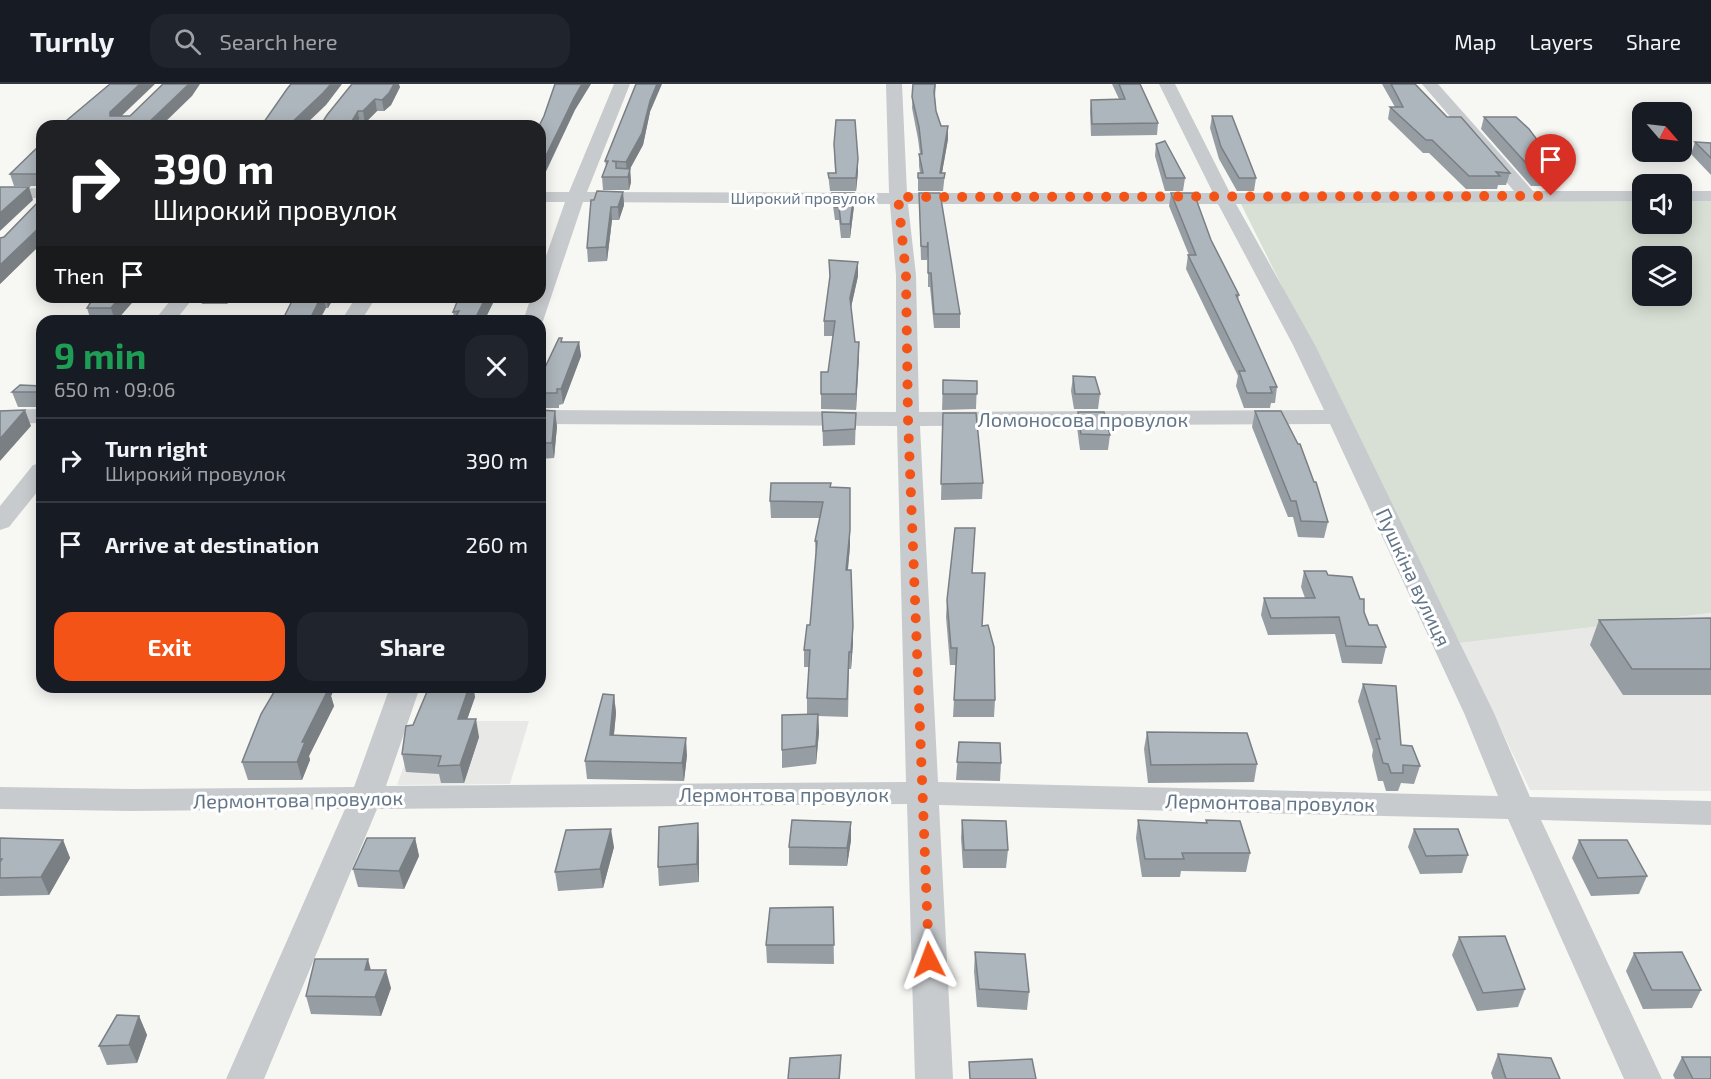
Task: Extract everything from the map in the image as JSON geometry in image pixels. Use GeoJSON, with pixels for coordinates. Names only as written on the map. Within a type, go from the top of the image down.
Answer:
{"type":"FeatureCollection","features":[{"type":"Feature","properties":{"kind":"street"},"geometry":{"type":"LineString","coordinates":[[546,284],[576,197],[622,84]]}},
{"type":"Feature","properties":{"kind":"street"},"geometry":{"type":"LineString","coordinates":[[894,84],[898,197],[906,275],[908,419],[921,793],[934,1079]]}},
{"type":"Feature","properties":{"kind":"street","name":"Пушкіна вулиця"},"geometry":{"type":"LineString","coordinates":[[1167,84],[1224,198],[1304,345],[1479,713],[1519,808],[1643,1079]]}},
{"type":"Feature","properties":{"kind":"street"},"geometry":{"type":"LineString","coordinates":[[1430,84],[1528,196]]}},
{"type":"Feature","properties":{"kind":"street"},"geometry":{"type":"LineString","coordinates":[[0,194],[36,193]]}},
{"type":"Feature","properties":{"kind":"street","name":"Широкий провулок"},"geometry":{"type":"LineString","coordinates":[[546,197],[1632,196]]}},
{"type":"Feature","properties":{"kind":"street"},"geometry":{"type":"LineString","coordinates":[[1692,196],[1711,196]]}},
{"type":"Feature","properties":{"kind":"street"},"geometry":{"type":"LineString","coordinates":[[169,315],[179,303]]}},
{"type":"Feature","properties":{"kind":"street"},"geometry":{"type":"LineString","coordinates":[[0,417],[36,416]]}},
{"type":"Feature","properties":{"kind":"street","name":"Ломоносова провулок"},"geometry":{"type":"LineString","coordinates":[[546,417],[908,419],[1338,417]]}},
{"type":"Feature","properties":{"kind":"street"},"geometry":{"type":"LineString","coordinates":[[0,522],[36,477]]}},
{"type":"Feature","properties":{"kind":"street"},"geometry":{"type":"LineString","coordinates":[[245,1079],[366,798],[403,693]]}},
{"type":"Feature","properties":{"kind":"street","name":"Лермонтова провулок"},"geometry":{"type":"LineString","coordinates":[[0,798],[143,800],[921,793],[1711,813]]}},
{"type":"Feature","properties":{"kind":"shaded area"},"geometry":{"type":"Polygon","coordinates":[[[1239,200],[1632,200],[1632,234],[1692,234],[1692,200],[1711,200],[1711,613],[1460,643],[1239,200]]]}},
{"type":"Feature","properties":{"kind":"shaded area"},"geometry":{"type":"Polygon","coordinates":[[[1711,613],[1711,791],[1530,790],[1460,643],[1711,613]]]}},
{"type":"Feature","properties":{"kind":"shaded area"},"geometry":{"type":"Polygon","coordinates":[[[420,721],[529,721],[510,784],[397,785],[420,721]]]}},
{"type":"Feature","properties":{"kind":"building"},"geometry":{"type":"Polygon","coordinates":[[[110,84],[140,84],[110,112],[110,116],[130,116],[163,84],[189,84],[151,120],[67,120],[110,84]]]}},
{"type":"Feature","properties":{"kind":"building"},"geometry":{"type":"Polygon","coordinates":[[[291,84],[331,84],[294,120],[265,120],[291,84]]]}},
{"type":"Feature","properties":{"kind":"building"},"geometry":{"type":"Polygon","coordinates":[[[352,84],[394,84],[382,100],[375,99],[363,111],[358,111],[353,120],[324,120],[352,84]]]}},
{"type":"Feature","properties":{"kind":"building"},"geometry":{"type":"Polygon","coordinates":[[[555,84],[582,84],[546,156],[546,120],[542,120],[555,84]]]}},
{"type":"Feature","properties":{"kind":"building"},"geometry":{"type":"Polygon","coordinates":[[[636,84],[657,84],[642,133],[626,162],[612,161],[616,162],[616,168],[630,169],[628,177],[602,177],[608,161],[605,161],[636,84]]]}},
{"type":"Feature","properties":{"kind":"building"},"geometry":{"type":"Polygon","coordinates":[[[913,84],[935,84],[936,111],[941,126],[948,126],[940,173],[945,173],[944,178],[918,178],[918,173],[923,173],[919,154],[922,154],[912,97],[913,84]]]}},
{"type":"Feature","properties":{"kind":"building"},"geometry":{"type":"Polygon","coordinates":[[[1119,84],[1140,84],[1158,123],[1092,124],[1091,100],[1125,99],[1119,84]]]}},
{"type":"Feature","properties":{"kind":"building"},"geometry":{"type":"Polygon","coordinates":[[[1391,84],[1415,84],[1447,117],[1461,117],[1510,173],[1496,172],[1500,176],[1469,176],[1432,140],[1426,140],[1390,107],[1403,107],[1391,84]]]}},
{"type":"Feature","properties":{"kind":"building"},"geometry":{"type":"Polygon","coordinates":[[[1212,116],[1232,116],[1256,178],[1239,178],[1221,147],[1212,116]]]}},
{"type":"Feature","properties":{"kind":"building"},"geometry":{"type":"Polygon","coordinates":[[[1484,117],[1516,117],[1529,129],[1562,173],[1535,173],[1484,117]]]}},
{"type":"Feature","properties":{"kind":"building"},"geometry":{"type":"Polygon","coordinates":[[[836,120],[855,120],[858,159],[856,178],[829,178],[828,173],[836,173],[834,144],[836,120]]]}},
{"type":"Feature","properties":{"kind":"building"},"geometry":{"type":"Polygon","coordinates":[[[1165,141],[1185,178],[1166,178],[1156,144],[1165,141]]]}},
{"type":"Feature","properties":{"kind":"building"},"geometry":{"type":"Polygon","coordinates":[[[1695,142],[1711,143],[1711,158],[1695,142]]]}},
{"type":"Feature","properties":{"kind":"building"},"geometry":{"type":"Polygon","coordinates":[[[36,149],[36,174],[10,174],[36,149]]]}},
{"type":"Feature","properties":{"kind":"building"},"geometry":{"type":"Polygon","coordinates":[[[0,187],[29,187],[0,213],[0,187]]]}},
{"type":"Feature","properties":{"kind":"building"},"geometry":{"type":"Polygon","coordinates":[[[597,191],[623,192],[618,207],[611,207],[606,247],[587,248],[591,200],[594,200],[597,191]]]}},
{"type":"Feature","properties":{"kind":"building"},"geometry":{"type":"Polygon","coordinates":[[[832,193],[854,193],[850,224],[841,224],[839,207],[835,207],[832,193]]]}},
{"type":"Feature","properties":{"kind":"building"},"geometry":{"type":"Polygon","coordinates":[[[919,193],[940,193],[960,314],[934,314],[931,273],[928,273],[928,242],[927,247],[921,246],[919,193]]]}},
{"type":"Feature","properties":{"kind":"building"},"geometry":{"type":"Polygon","coordinates":[[[1171,193],[1193,193],[1195,196],[1211,240],[1239,295],[1236,295],[1277,387],[1270,387],[1272,393],[1247,393],[1239,371],[1245,371],[1188,255],[1196,255],[1171,193]]]}},
{"type":"Feature","properties":{"kind":"building"},"geometry":{"type":"Polygon","coordinates":[[[36,204],[36,231],[0,265],[0,238],[4,237],[36,204]]]}},
{"type":"Feature","properties":{"kind":"building"},"geometry":{"type":"Polygon","coordinates":[[[829,260],[858,262],[850,298],[855,342],[859,342],[856,394],[821,394],[821,372],[828,372],[835,321],[824,321],[830,276],[829,260]]]}},
{"type":"Feature","properties":{"kind":"building"},"geometry":{"type":"Polygon","coordinates":[[[90,303],[115,303],[111,308],[87,308],[90,303]]]}},
{"type":"Feature","properties":{"kind":"building"},"geometry":{"type":"Polygon","coordinates":[[[291,303],[318,303],[312,315],[285,315],[291,303]]]}},
{"type":"Feature","properties":{"kind":"building"},"geometry":{"type":"Polygon","coordinates":[[[457,303],[483,303],[477,315],[457,315],[459,311],[453,312],[457,303]]]}},
{"type":"Feature","properties":{"kind":"building"},"geometry":{"type":"Polygon","coordinates":[[[559,338],[562,338],[561,342],[579,342],[561,389],[557,389],[557,393],[546,393],[546,365],[559,338]]]}},
{"type":"Feature","properties":{"kind":"building"},"geometry":{"type":"Polygon","coordinates":[[[1073,376],[1095,377],[1100,394],[1075,394],[1073,376]]]}},
{"type":"Feature","properties":{"kind":"building"},"geometry":{"type":"Polygon","coordinates":[[[943,380],[977,381],[977,394],[943,394],[943,380]]]}},
{"type":"Feature","properties":{"kind":"building"},"geometry":{"type":"Polygon","coordinates":[[[20,385],[36,386],[36,392],[12,392],[20,385]]]}},
{"type":"Feature","properties":{"kind":"building"},"geometry":{"type":"Polygon","coordinates":[[[25,410],[0,439],[0,411],[25,410]]]}},
{"type":"Feature","properties":{"kind":"building"},"geometry":{"type":"Polygon","coordinates":[[[546,410],[555,411],[552,443],[546,443],[546,410]]]}},
{"type":"Feature","properties":{"kind":"building"},"geometry":{"type":"Polygon","coordinates":[[[1255,411],[1281,411],[1300,444],[1314,482],[1316,482],[1328,522],[1301,521],[1296,501],[1291,501],[1255,411]]]}},
{"type":"Feature","properties":{"kind":"building"},"geometry":{"type":"Polygon","coordinates":[[[822,412],[856,413],[855,429],[823,431],[822,412]]]}},
{"type":"Feature","properties":{"kind":"building"},"geometry":{"type":"Polygon","coordinates":[[[1078,412],[1104,412],[1110,435],[1081,434],[1078,412]]]}},
{"type":"Feature","properties":{"kind":"building"},"geometry":{"type":"Polygon","coordinates":[[[943,413],[976,413],[983,483],[941,484],[943,413]]]}},
{"type":"Feature","properties":{"kind":"building"},"geometry":{"type":"Polygon","coordinates":[[[771,483],[831,483],[830,487],[850,488],[850,530],[846,570],[851,570],[853,626],[851,652],[849,652],[847,699],[807,698],[810,650],[804,650],[807,625],[810,625],[817,541],[815,541],[823,502],[770,501],[771,483]]]}},
{"type":"Feature","properties":{"kind":"building"},"geometry":{"type":"Polygon","coordinates":[[[955,528],[975,528],[972,573],[985,573],[982,626],[988,625],[994,647],[995,700],[954,700],[957,648],[951,648],[947,600],[955,528]]]}},
{"type":"Feature","properties":{"kind":"building"},"geometry":{"type":"Polygon","coordinates":[[[1304,571],[1326,571],[1328,575],[1352,577],[1360,599],[1364,599],[1364,612],[1369,625],[1377,625],[1386,647],[1346,646],[1339,617],[1271,618],[1264,598],[1315,598],[1304,571]]]}},
{"type":"Feature","properties":{"kind":"building"},"geometry":{"type":"Polygon","coordinates":[[[1711,618],[1711,669],[1632,669],[1599,620],[1711,618]]]}},
{"type":"Feature","properties":{"kind":"building"},"geometry":{"type":"Polygon","coordinates":[[[1363,684],[1396,686],[1401,745],[1412,746],[1420,766],[1403,765],[1403,773],[1391,773],[1388,764],[1383,763],[1376,739],[1380,739],[1363,684]]]}},
{"type":"Feature","properties":{"kind":"building"},"geometry":{"type":"Polygon","coordinates":[[[273,693],[326,693],[302,742],[305,742],[297,762],[242,762],[261,714],[273,693]]]}},
{"type":"Feature","properties":{"kind":"building"},"geometry":{"type":"Polygon","coordinates":[[[426,693],[467,693],[458,719],[476,719],[460,765],[438,766],[441,756],[402,754],[406,726],[413,725],[426,693]]]}},
{"type":"Feature","properties":{"kind":"building"},"geometry":{"type":"Polygon","coordinates":[[[603,694],[614,695],[610,735],[686,738],[682,763],[585,761],[603,694]]]}},
{"type":"Feature","properties":{"kind":"building"},"geometry":{"type":"Polygon","coordinates":[[[818,714],[816,746],[782,750],[782,715],[818,714]]]}},
{"type":"Feature","properties":{"kind":"building"},"geometry":{"type":"Polygon","coordinates":[[[1147,732],[1247,733],[1257,764],[1151,765],[1147,732]]]}},
{"type":"Feature","properties":{"kind":"building"},"geometry":{"type":"Polygon","coordinates":[[[959,742],[1000,743],[1001,763],[957,762],[959,742]]]}},
{"type":"Feature","properties":{"kind":"building"},"geometry":{"type":"Polygon","coordinates":[[[792,820],[851,822],[847,848],[789,847],[792,820]]]}},
{"type":"Feature","properties":{"kind":"building"},"geometry":{"type":"Polygon","coordinates":[[[962,820],[1006,821],[1008,850],[964,850],[962,820]]]}},
{"type":"Feature","properties":{"kind":"building"},"geometry":{"type":"Polygon","coordinates":[[[1138,820],[1207,823],[1206,820],[1240,821],[1250,853],[1182,853],[1184,859],[1145,859],[1138,820]]]}},
{"type":"Feature","properties":{"kind":"building"},"geometry":{"type":"Polygon","coordinates":[[[698,823],[697,864],[658,867],[659,827],[698,823]]]}},
{"type":"Feature","properties":{"kind":"building"},"geometry":{"type":"Polygon","coordinates":[[[611,829],[600,869],[555,872],[566,830],[611,829]]]}},
{"type":"Feature","properties":{"kind":"building"},"geometry":{"type":"Polygon","coordinates":[[[1414,829],[1458,829],[1468,855],[1426,856],[1414,829]]]}},
{"type":"Feature","properties":{"kind":"building"},"geometry":{"type":"Polygon","coordinates":[[[0,838],[63,840],[41,877],[0,878],[2,859],[0,859],[0,838]]]}},
{"type":"Feature","properties":{"kind":"building"},"geometry":{"type":"Polygon","coordinates":[[[367,838],[415,838],[399,871],[353,869],[367,838]]]}},
{"type":"Feature","properties":{"kind":"building"},"geometry":{"type":"Polygon","coordinates":[[[1579,840],[1627,840],[1647,876],[1598,878],[1579,840]]]}},
{"type":"Feature","properties":{"kind":"building"},"geometry":{"type":"Polygon","coordinates":[[[833,907],[834,945],[766,945],[770,908],[833,907]]]}},
{"type":"Feature","properties":{"kind":"building"},"geometry":{"type":"Polygon","coordinates":[[[1505,936],[1525,989],[1483,993],[1459,937],[1505,936]]]}},
{"type":"Feature","properties":{"kind":"building"},"geometry":{"type":"Polygon","coordinates":[[[975,952],[1025,954],[1029,992],[979,989],[975,952]]]}},
{"type":"Feature","properties":{"kind":"building"},"geometry":{"type":"Polygon","coordinates":[[[1682,952],[1701,990],[1652,990],[1634,953],[1682,952]]]}},
{"type":"Feature","properties":{"kind":"building"},"geometry":{"type":"Polygon","coordinates":[[[315,959],[368,959],[365,970],[386,970],[375,997],[306,996],[315,959]]]}},
{"type":"Feature","properties":{"kind":"building"},"geometry":{"type":"Polygon","coordinates":[[[117,1015],[139,1016],[129,1045],[99,1046],[117,1015]]]}},
{"type":"Feature","properties":{"kind":"building"},"geometry":{"type":"Polygon","coordinates":[[[1498,1054],[1551,1058],[1560,1079],[1506,1079],[1498,1054]]]}},
{"type":"Feature","properties":{"kind":"building"},"geometry":{"type":"Polygon","coordinates":[[[841,1055],[839,1079],[788,1079],[790,1058],[841,1055]]]}},
{"type":"Feature","properties":{"kind":"building"},"geometry":{"type":"Polygon","coordinates":[[[1682,1057],[1711,1057],[1711,1079],[1693,1079],[1682,1057]]]}},
{"type":"Feature","properties":{"kind":"building"},"geometry":{"type":"Polygon","coordinates":[[[1032,1059],[1036,1079],[970,1079],[969,1062],[1032,1059]]]}},
{"type":"Feature","properties":{"kind":"route"},"geometry":{"type":"LineString","coordinates":[[929,960],[908,419],[906,275],[898,197],[1120,199],[1551,196]]}}]}
